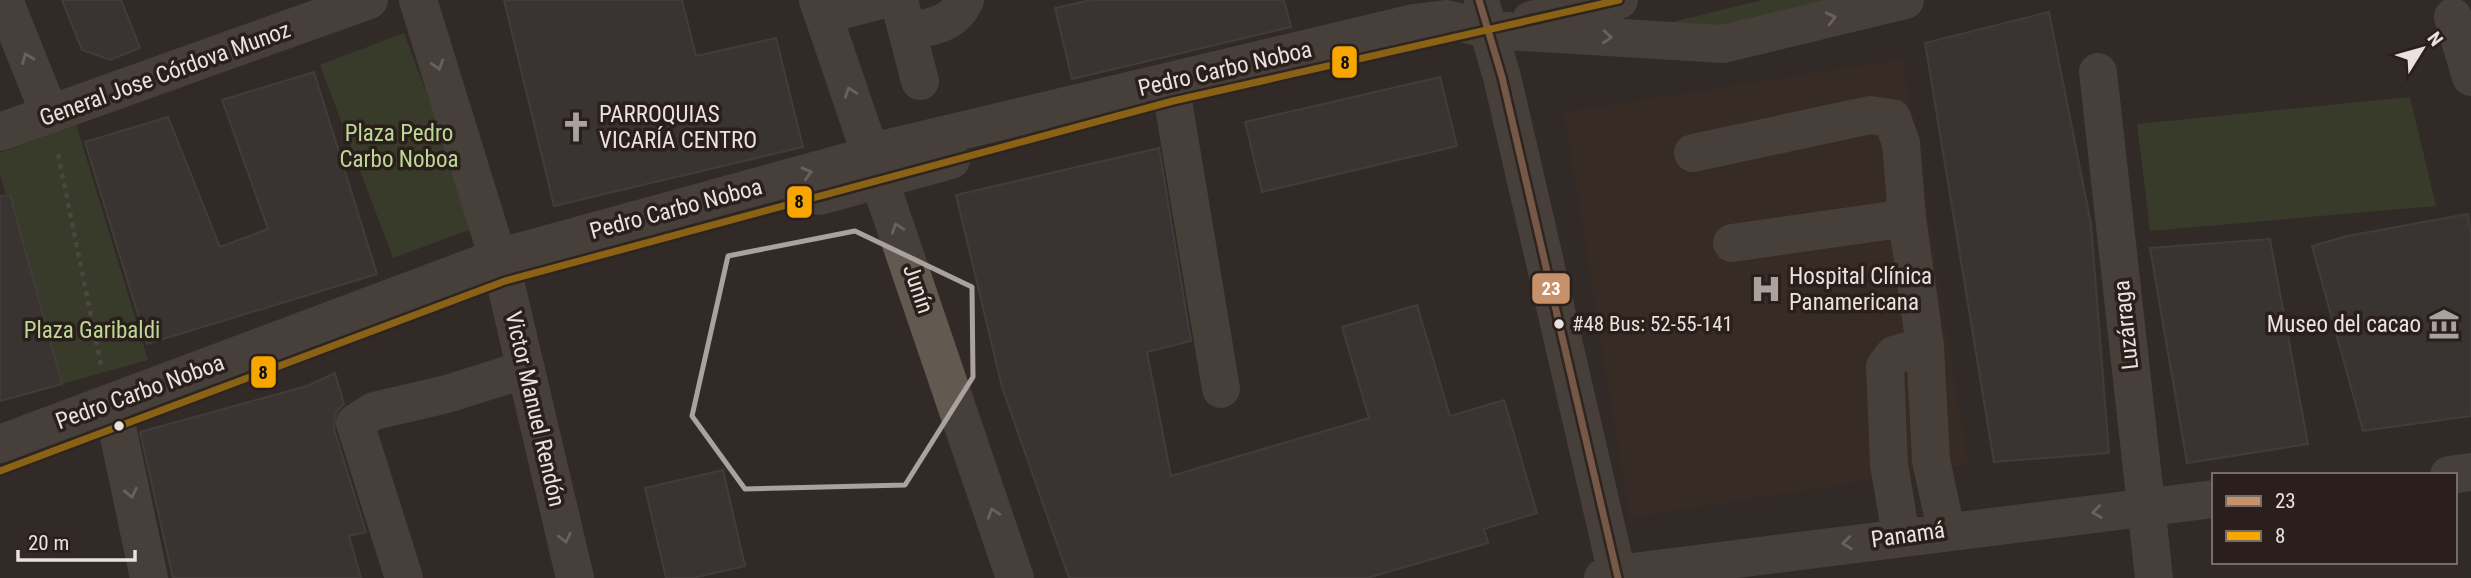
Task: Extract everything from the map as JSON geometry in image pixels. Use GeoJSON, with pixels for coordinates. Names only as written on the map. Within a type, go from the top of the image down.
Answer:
{"type":"FeatureCollection","features":[{"type":"Feature","properties":{"kind":"street"},"geometry":{"type":"LineString","coordinates":[[4,0],[50,115]]}},
{"type":"Feature","properties":{"kind":"street","name":"General Jose Córdova Munoz"},"geometry":{"type":"LineString","coordinates":[[0,132],[369,0]]}},
{"type":"Feature","properties":{"kind":"street","name":"Victor Manuel Rendón"},"geometry":{"type":"LineString","coordinates":[[418,0],[501,269],[575,578]]}},
{"type":"Feature","properties":{"kind":"street"},"geometry":{"type":"LineString","coordinates":[[821,8],[881,0]]}},
{"type":"Feature","properties":{"kind":"street"},"geometry":{"type":"LineString","coordinates":[[920,81],[903,16],[950,20],[960,13],[965,0]]}},
{"type":"Feature","properties":{"kind":"street"},"geometry":{"type":"LineString","coordinates":[[1485,15],[1619,0]]}},
{"type":"Feature","properties":{"kind":"street"},"geometry":{"type":"LineString","coordinates":[[1485,15],[1723,44],[1905,0]]}},
{"type":"Feature","properties":{"kind":"street","name":"Junín"},"geometry":{"type":"LineString","coordinates":[[821,8],[1015,578]]}},
{"type":"Feature","properties":{"kind":"street"},"geometry":{"type":"LineString","coordinates":[[1485,15],[1613,577]]}},
{"type":"Feature","properties":{"kind":"street","name":"Pedro Carbo Noboa"},"geometry":{"type":"LineString","coordinates":[[876,166],[1173,101],[1485,15]]}},
{"type":"Feature","properties":{"kind":"street","name":"Pedro Carbo Noboa"},"geometry":{"type":"LineString","coordinates":[[0,444],[501,269],[1414,23],[1485,15]]}},
{"type":"Feature","properties":{"kind":"street"},"geometry":{"type":"LineString","coordinates":[[2453,17],[2471,77]]}},
{"type":"Feature","properties":{"kind":"street","name":"Luzárraga"},"geometry":{"type":"LineString","coordinates":[[2098,72],[2154,578]]}},
{"type":"Feature","properties":{"kind":"street"},"geometry":{"type":"LineString","coordinates":[[1173,101],[1221,389]]}},
{"type":"Feature","properties":{"kind":"street"},"geometry":{"type":"LineString","coordinates":[[1693,153],[1870,115],[1892,118],[1901,143],[1907,218],[1925,345],[1931,460],[1946,530]]}},
{"type":"Feature","properties":{"kind":"street"},"geometry":{"type":"LineString","coordinates":[[1732,243],[1907,218]]}},
{"type":"Feature","properties":{"kind":"street","name":"Pedro Carbo Noboa"},"geometry":{"type":"LineString","coordinates":[[0,471],[501,269]]}},
{"type":"Feature","properties":{"kind":"street"},"geometry":{"type":"LineString","coordinates":[[1901,536],[1890,474],[1885,367],[1894,355],[1925,345]]}},
{"type":"Feature","properties":{"kind":"street"},"geometry":{"type":"LineString","coordinates":[[404,578],[355,423],[374,411],[447,394],[526,369]]}},
{"type":"Feature","properties":{"kind":"street"},"geometry":{"type":"LineString","coordinates":[[117,426],[149,578]]}},
{"type":"Feature","properties":{"kind":"street","name":"Panamá"},"geometry":{"type":"LineString","coordinates":[[1613,577],[1946,530],[2212,499]]}},
{"type":"Feature","properties":{"kind":"path"},"geometry":{"type":"LineString","coordinates":[[50,115],[103,376]]}},
{"type":"Feature","properties":{"kind":"highlighted area"},"geometry":{"type":"Polygon","coordinates":[[[855,231],[972,287],[973,377],[905,485],[745,489],[692,416],[728,256],[855,231]]]}},
{"type":"Feature","properties":{"kind":"shaded area","name":"Hospital Clínica Panamericana"},"geometry":{"type":"Polygon","coordinates":[[[1903,59],[1968,465],[1629,518],[1564,112],[1903,59]]]}},
{"type":"Feature","properties":{"kind":"green space"},"geometry":{"type":"Polygon","coordinates":[[[1762,0],[1835,0],[1719,28],[1664,24],[1762,0]]]}},
{"type":"Feature","properties":{"kind":"green space","name":"Plaza Pedro Carbo Noboa"},"geometry":{"type":"Polygon","coordinates":[[[404,33],[477,227],[393,258],[320,65],[404,33]]]}},
{"type":"Feature","properties":{"kind":"green space"},"geometry":{"type":"Polygon","coordinates":[[[2410,97],[2436,206],[2150,231],[2137,124],[2410,97]]]}},
{"type":"Feature","properties":{"kind":"green space","name":"Plaza Garibaldi"},"geometry":{"type":"Polygon","coordinates":[[[76,124],[148,360],[62,384],[0,174],[0,153],[76,124]]]}},
{"type":"Feature","properties":{"kind":"building"},"geometry":{"type":"Polygon","coordinates":[[[62,0],[121,0],[140,48],[110,60],[82,50],[62,0]]]}},
{"type":"Feature","properties":{"kind":"building"},"geometry":{"type":"Polygon","coordinates":[[[504,0],[682,0],[696,56],[776,38],[803,147],[554,206],[504,0]]]}},
{"type":"Feature","properties":{"kind":"building"},"geometry":{"type":"Polygon","coordinates":[[[1091,0],[1284,0],[1291,27],[1072,79],[1055,8],[1091,0]]]}},
{"type":"Feature","properties":{"kind":"building"},"geometry":{"type":"Polygon","coordinates":[[[2049,12],[2091,224],[2109,453],[1994,462],[1925,43],[2049,12]]]}},
{"type":"Feature","properties":{"kind":"building"},"geometry":{"type":"Polygon","coordinates":[[[314,72],[377,274],[147,344],[85,142],[168,117],[220,247],[268,229],[222,100],[314,72]]]}},
{"type":"Feature","properties":{"kind":"building"},"geometry":{"type":"Polygon","coordinates":[[[1440,77],[1457,146],[1262,192],[1245,122],[1440,77]]]}},
{"type":"Feature","properties":{"kind":"building"},"geometry":{"type":"Polygon","coordinates":[[[1159,148],[1191,341],[1147,352],[1171,476],[1369,418],[1342,327],[1417,305],[1450,416],[1504,400],[1537,513],[1484,529],[1488,543],[1367,578],[1069,578],[1002,387],[956,195],[1159,148]]]}},
{"type":"Feature","properties":{"kind":"building"},"geometry":{"type":"Polygon","coordinates":[[[10,195],[62,384],[0,401],[0,196],[10,195]]]}},
{"type":"Feature","properties":{"kind":"building"},"geometry":{"type":"Polygon","coordinates":[[[2468,214],[2471,235],[2471,416],[2363,431],[2312,246],[2347,236],[2468,214]]]}},
{"type":"Feature","properties":{"kind":"building"},"geometry":{"type":"Polygon","coordinates":[[[2270,239],[2308,444],[2187,463],[2150,248],[2270,239]]]}},
{"type":"Feature","properties":{"kind":"building"},"geometry":{"type":"Polygon","coordinates":[[[335,373],[344,404],[336,412],[334,429],[366,532],[349,536],[361,578],[173,578],[140,432],[307,386],[335,373]]]}},
{"type":"Feature","properties":{"kind":"building"},"geometry":{"type":"Polygon","coordinates":[[[723,470],[745,566],[693,578],[666,578],[645,488],[723,470]]]}},
{"type":"Feature","properties":{"kind":"transit line","name":"23"},"geometry":{"type":"LineString","coordinates":[[1479,0],[1502,77],[1618,578]]}},
{"type":"Feature","properties":{"kind":"transit line","name":"8"},"geometry":{"type":"LineString","coordinates":[[0,471],[505,281],[1173,101],[1619,0]]}},
{"type":"Feature","properties":{"kind":"place","name":"PARROQUIAS VICARÍA CENTRO"},"geometry":{"type":"Point","coordinates":[576,127]}},
{"type":"Feature","properties":{"kind":"place","name":"Hospital Clínica Panamericana"},"geometry":{"type":"Point","coordinates":[1766,289]}},
{"type":"Feature","properties":{"kind":"place","name":"#48 Bus: 52-55-141"},"geometry":{"type":"Point","coordinates":[1559,324]}},
{"type":"Feature","properties":{"kind":"place","name":"Museo del cacao"},"geometry":{"type":"Point","coordinates":[2444,324]}}]}
